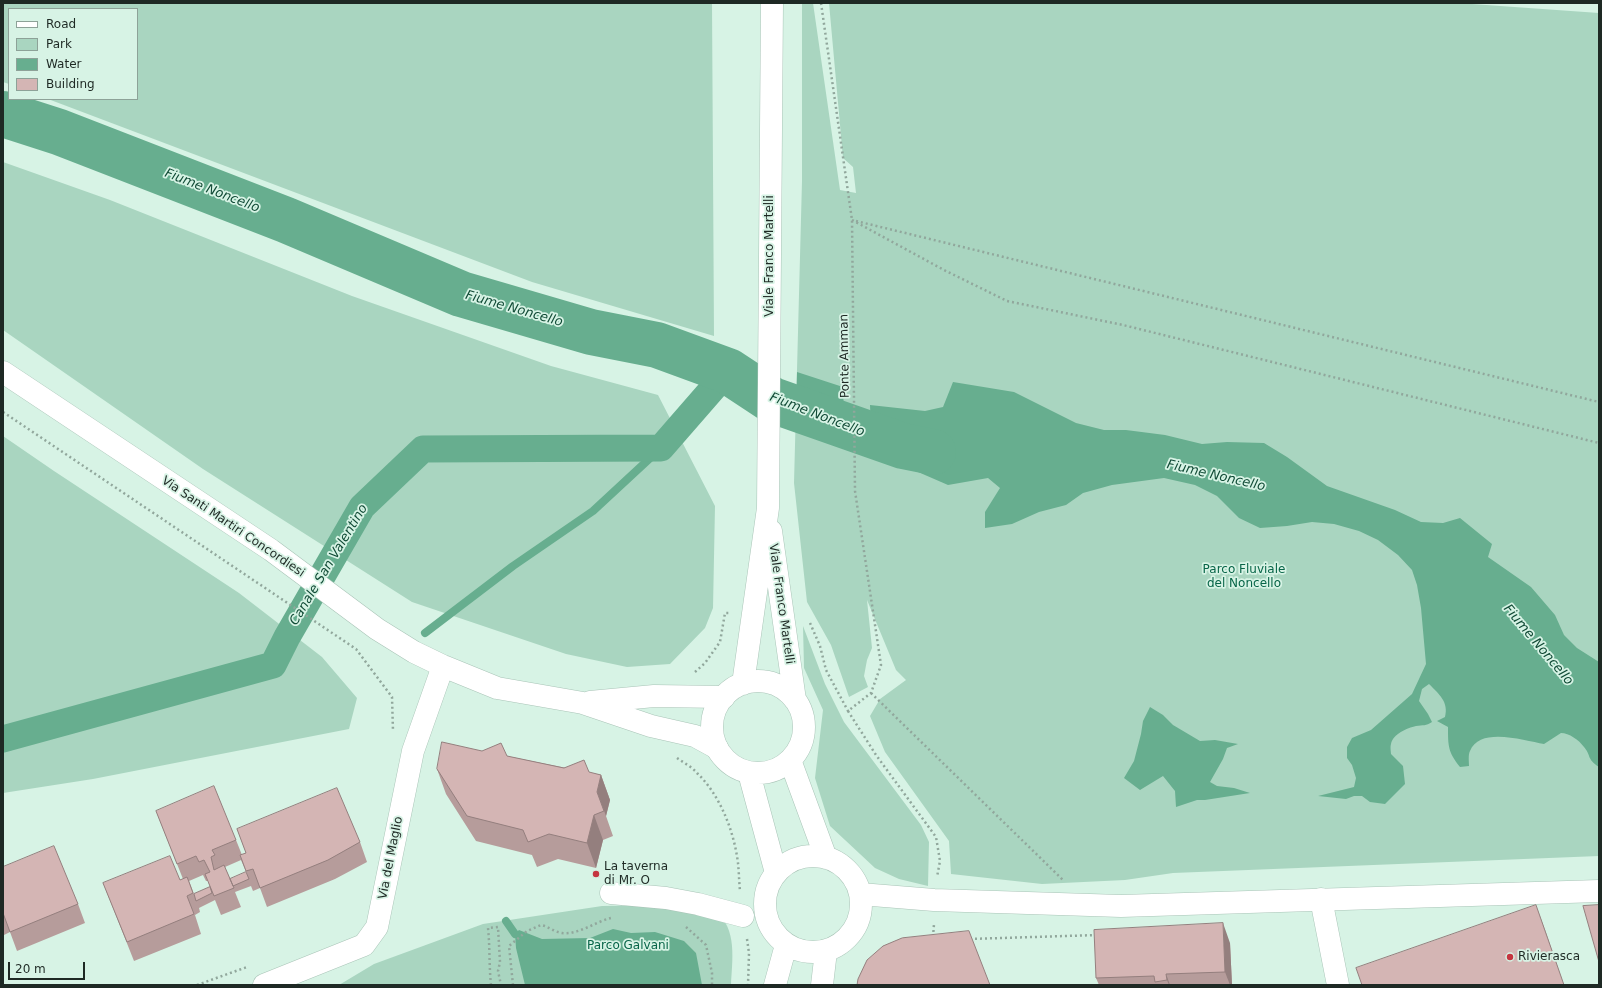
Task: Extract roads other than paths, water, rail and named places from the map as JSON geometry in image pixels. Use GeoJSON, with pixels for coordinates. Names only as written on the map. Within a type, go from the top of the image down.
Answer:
{"type":"FeatureCollection","features":[{"type":"Feature","properties":{"kind":"main road","name":"Viale Franco Martelli"},"geometry":{"type":"LineString","coordinates":[[743,684],[768,508],[772,3]]}},
{"type":"Feature","properties":{"kind":"main road","name":"Via Santi Martiri Concordiesi"},"geometry":{"type":"LineString","coordinates":[[3,372],[270,550],[377,629],[414,652],[443,666],[497,688],[583,703],[651,726],[696,736],[717,748]]}},
{"type":"Feature","properties":{"kind":"main road","name":"Viale Franco Martelli"},"geometry":{"type":"LineString","coordinates":[[768,508],[795,700]]}},
{"type":"Feature","properties":{"kind":"main road","name":"Via del Maglio"},"geometry":{"type":"LineString","coordinates":[[264,985],[364,946],[377,927],[412,751],[443,666]]}},
{"type":"Feature","properties":{"kind":"main road","name":"Viale Franco Martelli"},"geometry":{"type":"LineString","coordinates":[[757,682],[771,683],[788,693],[795,700],[802,713],[804,734],[799,749],[790,760],[778,769],[767,773],[749,773],[736,768],[724,759],[713,740],[712,721],[714,712],[724,697],[732,689],[743,684],[757,682]]}},
{"type":"Feature","properties":{"kind":"main road","name":"Via Santi Martiri Concordiesi"},"geometry":{"type":"LineString","coordinates":[[583,703],[654,696],[724,697]]}},
{"type":"Feature","properties":{"kind":"main road"},"geometry":{"type":"LineString","coordinates":[[790,760],[826,858]]}},
{"type":"Feature","properties":{"kind":"main road"},"geometry":{"type":"LineString","coordinates":[[749,773],[776,873]]}},
{"type":"Feature","properties":{"kind":"main road"},"geometry":{"type":"LineString","coordinates":[[812,856],[826,858],[841,865],[854,879],[860,894],[860,914],[854,930],[844,942],[826,951],[806,952],[786,945],[774,933],[768,924],[764,900],[767,888],[776,873],[785,864],[797,858],[812,856]]}},
{"type":"Feature","properties":{"kind":"main road"},"geometry":{"type":"LineString","coordinates":[[860,894],[934,900],[1121,906],[1599,891]]}},
{"type":"Feature","properties":{"kind":"main road"},"geometry":{"type":"LineString","coordinates":[[611,893],[666,898],[698,904],[743,916]]}},
{"type":"Feature","properties":{"kind":"main road"},"geometry":{"type":"LineString","coordinates":[[1321,899],[1338,985]]}},
{"type":"Feature","properties":{"kind":"main road"},"geometry":{"type":"LineString","coordinates":[[775,985],[786,945]]}},
{"type":"Feature","properties":{"kind":"main road"},"geometry":{"type":"LineString","coordinates":[[822,985],[826,951]]}},
{"type":"Feature","properties":{"kind":"water"},"geometry":{"type":"Polygon","coordinates":[[[797,372],[843,387],[845,445],[796,415],[797,372]]]}},
{"type":"Feature","properties":{"kind":"water"},"geometry":{"type":"Polygon","coordinates":[[[953,382],[1014,392],[1076,423],[1104,430],[1126,430],[1165,435],[1202,444],[1227,442],[1264,443],[1287,457],[1327,486],[1395,510],[1421,522],[1443,523],[1460,518],[1492,544],[1488,557],[1531,587],[1555,615],[1564,635],[1577,648],[1599,662],[1599,767],[1592,761],[1582,744],[1574,737],[1561,733],[1544,744],[1504,737],[1483,739],[1475,743],[1470,751],[1469,766],[1460,767],[1451,753],[1448,739],[1448,727],[1437,721],[1445,717],[1446,707],[1440,695],[1429,684],[1422,689],[1419,701],[1432,722],[1426,725],[1409,728],[1397,734],[1392,740],[1391,744],[1391,754],[1403,766],[1405,784],[1385,804],[1370,802],[1362,796],[1354,796],[1346,799],[1318,796],[1354,787],[1356,778],[1352,765],[1347,758],[1347,747],[1352,738],[1371,730],[1412,694],[1426,664],[1421,608],[1417,585],[1412,570],[1398,555],[1378,540],[1359,531],[1334,524],[1312,522],[1260,528],[1239,518],[1217,496],[1195,485],[1164,478],[1112,485],[1083,493],[1066,505],[1039,512],[1012,524],[985,528],[985,512],[1000,488],[988,478],[948,485],[872,452],[870,405],[925,411],[943,407],[953,382]]]}},
{"type":"Feature","properties":{"kind":"water"},"geometry":{"type":"Polygon","coordinates":[[[1150,707],[1163,715],[1173,725],[1200,741],[1215,740],[1238,744],[1227,748],[1223,759],[1210,782],[1217,786],[1234,788],[1250,793],[1197,800],[1176,807],[1175,791],[1163,776],[1140,790],[1124,778],[1134,761],[1143,721],[1150,707]]]}},
{"type":"Feature","properties":{"kind":"water"},"geometry":{"type":"Polygon","coordinates":[[[613,929],[631,933],[655,932],[684,941],[696,953],[702,985],[525,985],[516,948],[515,934],[519,930],[542,939],[590,938],[613,929]]]}},
{"type":"Feature","properties":{"kind":"waterway","name":"Fiume Noncello"},"geometry":{"type":"LineString","coordinates":[[3,114],[59,132],[286,220],[461,294],[591,332],[657,345],[728,371],[772,400],[903,446],[933,452]]}},
{"type":"Feature","properties":{"kind":"waterway","name":"Canale San Valentino"},"geometry":{"type":"LineString","coordinates":[[3,739],[273,665],[287,637],[362,507],[423,449],[661,448],[728,371]]}},
{"type":"Feature","properties":{"kind":"waterway"},"geometry":{"type":"LineString","coordinates":[[425,633],[513,566],[593,511],[661,448]]}},
{"type":"Feature","properties":{"kind":"waterway"},"geometry":{"type":"LineString","coordinates":[[506,921],[515,934]]}},
{"type":"Feature","properties":{"kind":"place","name":"La taverna di Mr. O"},"geometry":{"type":"Point","coordinates":[596,874]}},
{"type":"Feature","properties":{"kind":"place","name":"Rivierasca"},"geometry":{"type":"Point","coordinates":[1510,957]}},
{"type":"Feature","properties":{"kind":"park label","name":"Parco Fluviale del Noncello"},"geometry":{"type":"Point","coordinates":[1244,577]}},
{"type":"Feature","properties":{"kind":"park label","name":"Parco Galvani"},"geometry":{"type":"Point","coordinates":[628,946]}}]}
